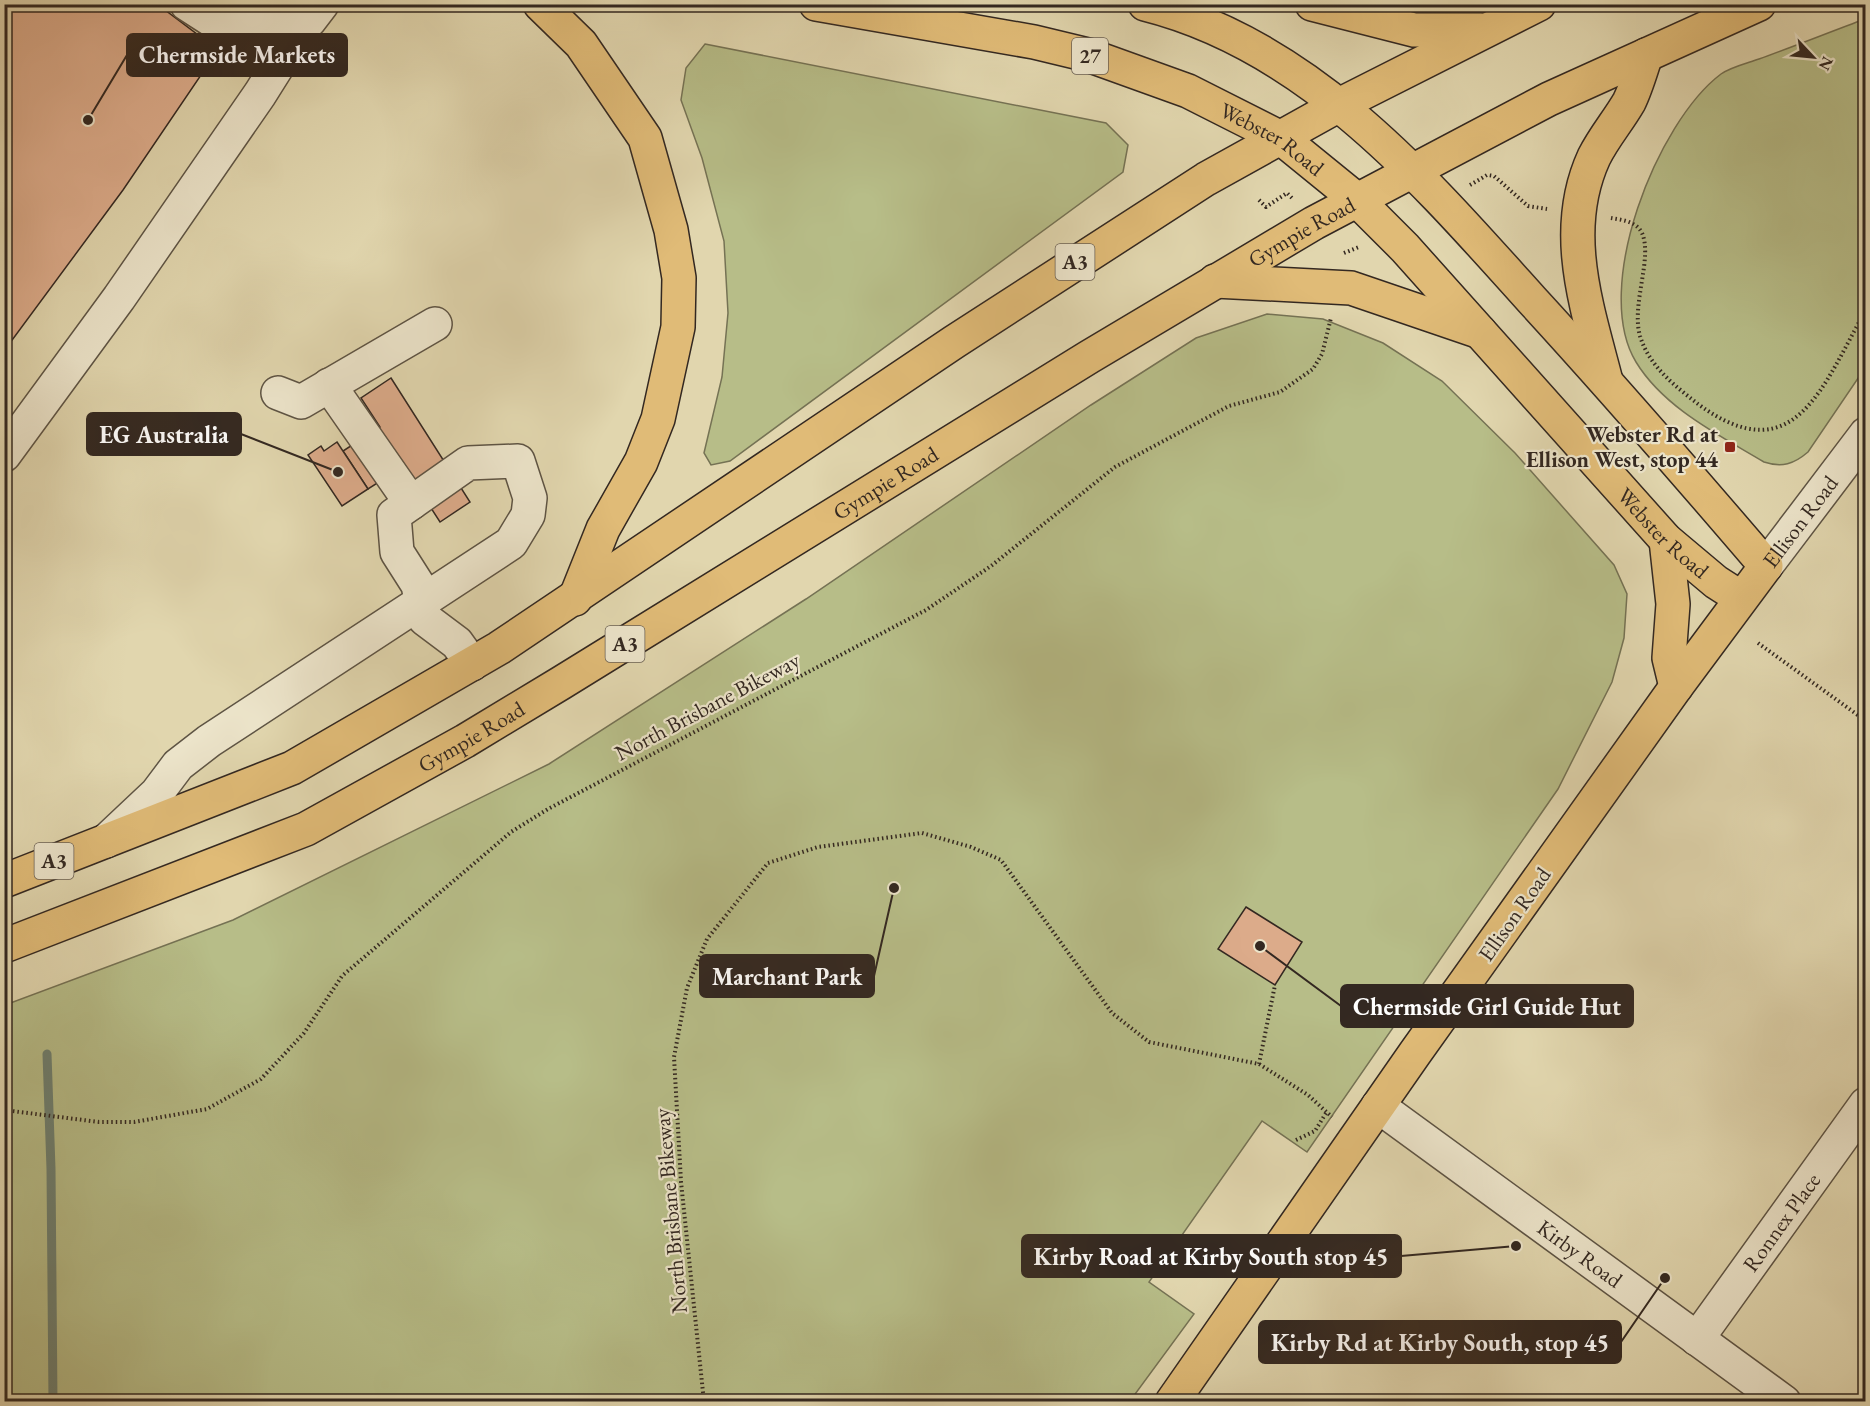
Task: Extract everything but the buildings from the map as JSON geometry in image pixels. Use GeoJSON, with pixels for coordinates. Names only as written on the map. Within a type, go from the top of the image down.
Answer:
{"type":"FeatureCollection","features":[{"type":"Feature","properties":{"kind":"main road"},"geometry":{"type":"LineString","coordinates":[[540,4],[581,44],[645,138],[671,230],[679,278],[678,327],[658,419],[624,496],[603,529],[575,599]]}},
{"type":"Feature","properties":{"kind":"main road","name":"Webster Road"},"geometry":{"type":"LineString","coordinates":[[816,4],[1034,42],[1088,55],[1188,92],[1281,138],[1356,200],[1405,248],[1666,540],[1716,582],[1741,598]]}},
{"type":"Feature","properties":{"kind":"main road"},"geometry":{"type":"LineString","coordinates":[[1145,4],[1203,25],[1269,56],[1298,73],[1339,105],[1452,212],[1606,381],[1766,566]]}},
{"type":"Feature","properties":{"kind":"main road"},"geometry":{"type":"LineString","coordinates":[[1312,4],[1414,30],[1486,30]]}},
{"type":"Feature","properties":{"kind":"main road","name":"A3"},"geometry":{"type":"LineString","coordinates":[[4,881],[292,768],[472,664],[575,599],[1087,254],[1206,179],[1339,105],[1539,4]]}},
{"type":"Feature","properties":{"kind":"main road","name":"Gympie Road"},"geometry":{"type":"LineString","coordinates":[[4,946],[316,824],[542,695],[1215,281],[1356,200],[1539,104],[1759,4]]}},
{"type":"Feature","properties":{"kind":"main road"},"geometry":{"type":"LineString","coordinates":[[1606,381],[1580,273],[1578,214],[1582,192],[1594,157],[1629,101],[1646,55]]}},
{"type":"Feature","properties":{"kind":"main road"},"geometry":{"type":"LineString","coordinates":[[1215,281],[1351,288],[1480,332]]}},
{"type":"Feature","properties":{"kind":"main road"},"geometry":{"type":"LineString","coordinates":[[1666,540],[1673,604],[1669,658],[1676,687]]}},
{"type":"Feature","properties":{"kind":"main road","name":"Ellison Road"},"geometry":{"type":"LineString","coordinates":[[1172,1401],[1378,1106],[1676,687],[1766,566]]}},
{"type":"Feature","properties":{"kind":"street"},"geometry":{"type":"LineString","coordinates":[[187,4],[218,24],[247,25],[279,11],[309,21],[322,4]]}},
{"type":"Feature","properties":{"kind":"street"},"geometry":{"type":"LineString","coordinates":[[4,454],[119,298],[260,94],[287,51],[279,11]]}},
{"type":"Feature","properties":{"kind":"street"},"geometry":{"type":"LineString","coordinates":[[278,393],[301,402],[435,324]]}},
{"type":"Feature","properties":{"kind":"street"},"geometry":{"type":"LineString","coordinates":[[330,385],[411,503]]}},
{"type":"Feature","properties":{"kind":"street","name":"Ellison Road"},"geometry":{"type":"LineString","coordinates":[[1766,566],[1866,434]]}},
{"type":"Feature","properties":{"kind":"street"},"geometry":{"type":"LineString","coordinates":[[104,842],[157,793],[178,765],[209,741],[421,601],[511,543],[528,515],[530,498],[519,461],[468,463],[394,514],[398,552],[418,585],[421,601],[425,619],[457,643],[472,664]]}},
{"type":"Feature","properties":{"kind":"street","name":"Ronnex Place"},"geometry":{"type":"LineString","coordinates":[[1697,1339],[1866,1104]]}},
{"type":"Feature","properties":{"kind":"street","name":"Kirby Road"},"geometry":{"type":"LineString","coordinates":[[1378,1106],[1784,1401]]}},
{"type":"Feature","properties":{"kind":"path"},"geometry":{"type":"LineString","coordinates":[[1259,200],[1266,207],[1287,193],[1293,200]]}},
{"type":"Feature","properties":{"kind":"path"},"geometry":{"type":"LineString","coordinates":[[1606,218],[1626,220],[1642,233],[1645,247],[1636,321],[1647,354],[1676,385],[1722,420],[1748,429],[1765,430],[1778,428],[1803,413],[1818,394],[1866,310]]}},
{"type":"Feature","properties":{"kind":"path","name":"North Brisbane Bikeway"},"geometry":{"type":"LineString","coordinates":[[4,1110],[99,1122],[134,1122],[207,1109],[261,1079],[304,1033],[342,976],[511,832],[548,809],[926,610],[991,566],[1115,466],[1229,406],[1280,392],[1313,369],[1322,354],[1331,314]]}},
{"type":"Feature","properties":{"kind":"path"},"geometry":{"type":"LineString","coordinates":[[1758,643],[1866,721]]}},
{"type":"Feature","properties":{"kind":"path","name":"North Brisbane Bikeway"},"geometry":{"type":"LineString","coordinates":[[704,1401],[681,1182],[674,1057],[687,987],[707,939],[768,863],[818,847],[922,833],[971,847],[1001,860],[1112,1014],[1149,1042],[1259,1064],[1308,1095],[1335,1119]]}},
{"type":"Feature","properties":{"kind":"path"},"geometry":{"type":"LineString","coordinates":[[1259,1064],[1275,985]]}},
{"type":"Feature","properties":{"kind":"path"},"geometry":{"type":"LineString","coordinates":[[1296,1140],[1315,1131],[1326,1113]]}},
{"type":"Feature","properties":{"kind":"green space"},"geometry":{"type":"Polygon","coordinates":[[[1865,19],[1865,368],[1808,452],[1787,464],[1770,464],[1711,431],[1677,407],[1661,393],[1636,362],[1624,330],[1621,293],[1626,251],[1638,208],[1654,167],[1674,129],[1697,97],[1721,74],[1730,69],[1865,19]]]}},
{"type":"Feature","properties":{"kind":"green space"},"geometry":{"type":"Polygon","coordinates":[[[705,44],[1106,123],[1128,145],[1123,172],[730,461],[711,465],[704,453],[722,377],[728,313],[724,241],[702,158],[681,100],[686,68],[705,44]]]}},
{"type":"Feature","properties":{"kind":"green space"},"geometry":{"type":"Polygon","coordinates":[[[1267,314],[1323,319],[1383,343],[1442,381],[1515,453],[1614,565],[1627,594],[1624,638],[1612,682],[1558,789],[1307,1152],[1262,1121],[1149,1282],[1194,1314],[1130,1401],[5,1402],[5,1005],[233,920],[549,764],[806,599],[1091,405],[1196,338],[1267,314]]]}},
{"type":"Feature","properties":{"kind":"waterway"},"geometry":{"type":"LineString","coordinates":[[47,1054],[51,1169],[53,1402]]}},
{"type":"Feature","properties":{"kind":"place","name":"Chermside Markets"},"geometry":{"type":"Point","coordinates":[88,120]}},
{"type":"Feature","properties":{"kind":"place","name":"Webster Rd at Ellison West, stop 44"},"geometry":{"type":"Point","coordinates":[1730,447]}},
{"type":"Feature","properties":{"kind":"place","name":"EG Australia"},"geometry":{"type":"Point","coordinates":[338,472]}},
{"type":"Feature","properties":{"kind":"place","name":"Marchant Park"},"geometry":{"type":"Point","coordinates":[894,888]}},
{"type":"Feature","properties":{"kind":"place","name":"Chermside Girl Guide Hut"},"geometry":{"type":"Point","coordinates":[1260,946]}},
{"type":"Feature","properties":{"kind":"place","name":"Kirby Road at Kirby South stop 45"},"geometry":{"type":"Point","coordinates":[1516,1246]}},
{"type":"Feature","properties":{"kind":"place","name":"Kirby Rd at Kirby South, stop 45"},"geometry":{"type":"Point","coordinates":[1665,1278]}}]}
